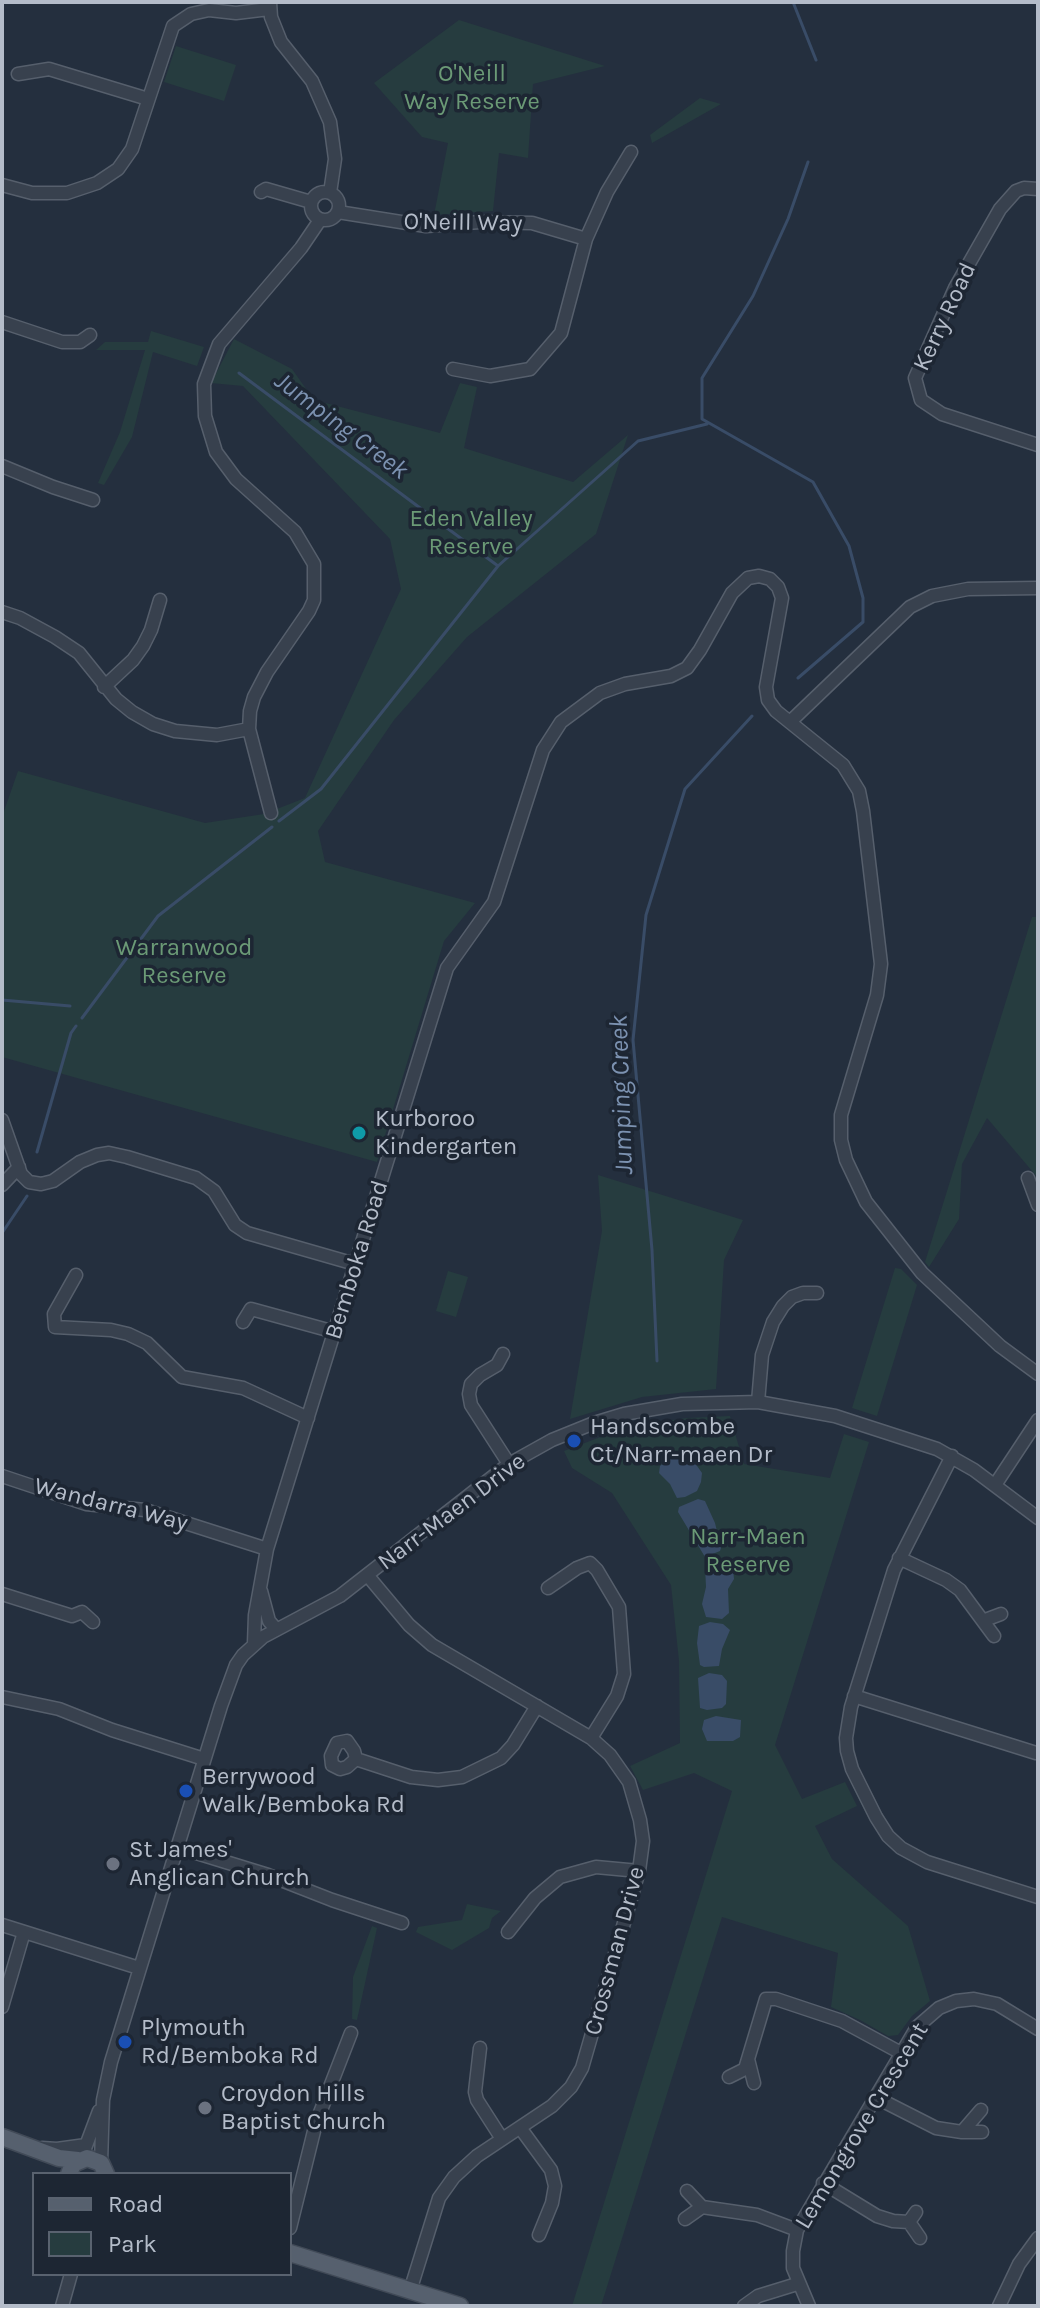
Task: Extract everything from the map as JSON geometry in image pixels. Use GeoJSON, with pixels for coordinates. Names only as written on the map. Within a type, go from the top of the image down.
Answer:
{"type":"FeatureCollection","features":[{"type":"Feature","properties":{"kind":"main road"},"geometry":{"type":"LineString","coordinates":[[2,2137],[76,2162],[92,2158],[105,2171]]}},
{"type":"Feature","properties":{"kind":"main road"},"geometry":{"type":"LineString","coordinates":[[292,2254],[460,2306]]}},
{"type":"Feature","properties":{"kind":"street"},"geometry":{"type":"LineString","coordinates":[[2,185],[32,193],[67,193],[97,183],[118,169],[132,149],[173,26],[191,14],[209,10],[236,13],[270,5],[281,42],[312,81],[330,122],[335,159],[330,193]]}},
{"type":"Feature","properties":{"kind":"street"},"geometry":{"type":"LineString","coordinates":[[18,74],[49,69],[148,99]]}},
{"type":"Feature","properties":{"kind":"street"},"geometry":{"type":"LineString","coordinates":[[453,369],[490,376],[530,369],[561,333],[586,239],[607,192],[631,152]]}},
{"type":"Feature","properties":{"kind":"street"},"geometry":{"type":"LineString","coordinates":[[264,188],[311,202]]}},
{"type":"Feature","properties":{"kind":"street","name":"Kerry Road"},"geometry":{"type":"LineString","coordinates":[[1038,189],[1016,191],[1000,209],[955,288],[915,378],[921,400],[942,414],[1038,445]]}},
{"type":"Feature","properties":{"kind":"street"},"geometry":{"type":"LineString","coordinates":[[320,220],[311,211],[311,202],[316,194],[330,193]]}},
{"type":"Feature","properties":{"kind":"street"},"geometry":{"type":"LineString","coordinates":[[271,813],[249,729],[254,697],[314,600],[314,564],[295,532],[236,479],[216,452],[205,416],[204,384],[219,344],[301,248],[320,220],[333,218],[338,212],[339,203],[330,193]]}},
{"type":"Feature","properties":{"kind":"street","name":"O'Neill Way"},"geometry":{"type":"LineString","coordinates":[[338,212],[426,226],[480,222],[532,223],[586,239]]}},
{"type":"Feature","properties":{"kind":"street"},"geometry":{"type":"LineString","coordinates":[[2,322],[62,342],[80,342],[90,335]]}},
{"type":"Feature","properties":{"kind":"street"},"geometry":{"type":"LineString","coordinates":[[2,466],[93,500]]}},
{"type":"Feature","properties":{"kind":"street","name":"Bemboka Road"},"geometry":{"type":"LineString","coordinates":[[254,1643],[259,1584],[267,1549],[447,968],[494,902],[535,768],[554,730],[572,712],[600,693],[625,684],[671,676],[687,668],[732,593],[748,578],[759,576],[770,579],[782,595],[782,612],[766,687],[776,711],[791,721]]}},
{"type":"Feature","properties":{"kind":"street"},"geometry":{"type":"LineString","coordinates":[[1038,588],[968,589],[932,596],[910,607],[791,721],[843,765],[853,779],[863,811],[870,858],[881,964],[874,1006],[841,1115],[841,1140],[849,1169],[866,1202],[922,1273],[1000,1346],[1038,1374]]}},
{"type":"Feature","properties":{"kind":"street"},"geometry":{"type":"LineString","coordinates":[[104,687],[133,660],[143,646],[160,600]]}},
{"type":"Feature","properties":{"kind":"street"},"geometry":{"type":"LineString","coordinates":[[2,612],[20,618],[79,653],[104,687],[132,712],[175,731],[217,735],[249,729]]}},
{"type":"Feature","properties":{"kind":"street"},"geometry":{"type":"LineString","coordinates":[[2,1120],[21,1174],[29,1182],[41,1184],[53,1181],[80,1162],[97,1155],[109,1153],[127,1157],[196,1178],[214,1191],[235,1225],[247,1233],[355,1264]]}},
{"type":"Feature","properties":{"kind":"street"},"geometry":{"type":"LineString","coordinates":[[2,1185],[19,1167]]}},
{"type":"Feature","properties":{"kind":"street"},"geometry":{"type":"LineString","coordinates":[[1028,1178],[1038,1205]]}},
{"type":"Feature","properties":{"kind":"street"},"geometry":{"type":"LineString","coordinates":[[76,1275],[54,1314],[55,1327],[128,1334],[147,1343],[182,1377],[243,1388],[308,1418]]}},
{"type":"Feature","properties":{"kind":"street"},"geometry":{"type":"LineString","coordinates":[[758,1402],[762,1355],[773,1322],[792,1297],[817,1293]]}},
{"type":"Feature","properties":{"kind":"street"},"geometry":{"type":"LineString","coordinates":[[243,1322],[251,1309],[335,1332]]}},
{"type":"Feature","properties":{"kind":"street"},"geometry":{"type":"LineString","coordinates":[[503,1354],[497,1365],[471,1384],[469,1394],[471,1405],[509,1464]]}},
{"type":"Feature","properties":{"kind":"street","name":"Narr-Maen Drive"},"geometry":{"type":"LineString","coordinates":[[276,1629],[321,1608],[368,1576],[509,1464],[552,1440],[624,1414],[682,1404],[758,1402],[786,1405],[835,1416],[913,1440],[952,1456],[1038,1518]]}},
{"type":"Feature","properties":{"kind":"street"},"geometry":{"type":"LineString","coordinates":[[995,1485],[1038,1420]]}},
{"type":"Feature","properties":{"kind":"street"},"geometry":{"type":"LineString","coordinates":[[952,1456],[899,1558],[854,1696],[848,1719],[847,1751],[862,1791],[888,1836],[911,1855],[1038,1897]]}},
{"type":"Feature","properties":{"kind":"street","name":"Wandarra Way"},"geometry":{"type":"LineString","coordinates":[[2,1476],[86,1504],[145,1510],[267,1549]]}},
{"type":"Feature","properties":{"kind":"street"},"geometry":{"type":"LineString","coordinates":[[899,1558],[953,1585],[966,1596],[994,1636]]}},
{"type":"Feature","properties":{"kind":"street"},"geometry":{"type":"LineString","coordinates":[[548,1588],[590,1563],[619,1607],[624,1674],[617,1696],[591,1738]]}},
{"type":"Feature","properties":{"kind":"street","name":"Crossman Drive"},"geometry":{"type":"LineString","coordinates":[[368,1576],[409,1625],[432,1645],[591,1738],[610,1755],[629,1782],[643,1841],[639,1871],[582,2068],[562,2097],[454,2177],[439,2198],[410,2291]]}},
{"type":"Feature","properties":{"kind":"street","name":"Bemboka Road"},"geometry":{"type":"LineString","coordinates":[[76,2162],[103,2100],[139,1968],[232,1674],[254,1643],[276,1629],[269,1621],[259,1584]]}},
{"type":"Feature","properties":{"kind":"street"},"geometry":{"type":"LineString","coordinates":[[2,1594],[72,1616],[82,1612],[93,1622]]}},
{"type":"Feature","properties":{"kind":"street"},"geometry":{"type":"LineString","coordinates":[[985,1620],[1001,1614]]}},
{"type":"Feature","properties":{"kind":"street"},"geometry":{"type":"LineString","coordinates":[[854,1696],[1037,1752]]}},
{"type":"Feature","properties":{"kind":"street"},"geometry":{"type":"LineString","coordinates":[[2,1697],[59,1709],[112,1730],[204,1759]]}},
{"type":"Feature","properties":{"kind":"street"},"geometry":{"type":"LineString","coordinates":[[356,1759],[411,1777],[438,1780],[462,1777],[501,1758],[513,1745],[537,1706]]}},
{"type":"Feature","properties":{"kind":"street"},"geometry":{"type":"LineString","coordinates":[[177,1847],[268,1875],[402,1923]]}},
{"type":"Feature","properties":{"kind":"street"},"geometry":{"type":"LineString","coordinates":[[508,1932],[535,1898],[560,1877],[596,1867],[639,1871]]}},
{"type":"Feature","properties":{"kind":"street"},"geometry":{"type":"LineString","coordinates":[[2,1925],[139,1968]]}},
{"type":"Feature","properties":{"kind":"street"},"geometry":{"type":"LineString","coordinates":[[2,2007],[24,1932]]}},
{"type":"Feature","properties":{"kind":"street"},"geometry":{"type":"LineString","coordinates":[[729,2077],[745,2069],[766,1999],[776,1999],[842,2021],[901,2053]]}},
{"type":"Feature","properties":{"kind":"street","name":"Lemongrove Crescent"},"geometry":{"type":"LineString","coordinates":[[809,2306],[797,2284],[793,2268],[797,2230],[923,2019],[956,2001],[974,1999],[997,2004],[1038,2029]]}},
{"type":"Feature","properties":{"kind":"street"},"geometry":{"type":"LineString","coordinates":[[292,2212],[316,2123],[351,2033]]}},
{"type":"Feature","properties":{"kind":"street"},"geometry":{"type":"LineString","coordinates":[[480,2048],[475,2092],[502,2139]]}},
{"type":"Feature","properties":{"kind":"street"},"geometry":{"type":"LineString","coordinates":[[748,2059],[754,2083]]}},
{"type":"Feature","properties":{"kind":"street"},"geometry":{"type":"LineString","coordinates":[[875,2097],[936,2128],[982,2132]]}},
{"type":"Feature","properties":{"kind":"street","name":"Bemboka Road"},"geometry":{"type":"LineString","coordinates":[[103,2100],[105,2171]]}},
{"type":"Feature","properties":{"kind":"street"},"geometry":{"type":"LineString","coordinates":[[962,2132],[981,2110]]}},
{"type":"Feature","properties":{"kind":"street"},"geometry":{"type":"LineString","coordinates":[[521,2129],[551,2170],[555,2186],[552,2203],[539,2235]]}},
{"type":"Feature","properties":{"kind":"street"},"geometry":{"type":"LineString","coordinates":[[823,2183],[877,2216],[893,2221],[913,2217],[920,2238]]}},
{"type":"Feature","properties":{"kind":"street"},"geometry":{"type":"LineString","coordinates":[[687,2191],[702,2207],[757,2215],[797,2230]]}},
{"type":"Feature","properties":{"kind":"street"},"geometry":{"type":"LineString","coordinates":[[685,2219],[702,2207]]}},
{"type":"Feature","properties":{"kind":"street"},"geometry":{"type":"LineString","coordinates":[[999,2306],[1019,2264],[1038,2238]]}},
{"type":"Feature","properties":{"kind":"street"},"geometry":{"type":"LineString","coordinates":[[62,2306],[70,2276]]}},
{"type":"Feature","properties":{"kind":"street"},"geometry":{"type":"LineString","coordinates":[[744,2306],[758,2296],[797,2284]]}},
{"type":"Feature","properties":{"kind":"green space","name":"O'Neill Way Reserve"},"geometry":{"type":"Polygon","coordinates":[[[459,20],[605,66],[533,84],[528,158],[499,153],[493,211],[434,215],[448,143],[422,137],[374,83],[459,20]]]}},
{"type":"Feature","properties":{"kind":"green space"},"geometry":{"type":"Polygon","coordinates":[[[176,46],[236,65],[224,101],[164,82],[176,46]]]}},
{"type":"Feature","properties":{"kind":"green space"},"geometry":{"type":"Polygon","coordinates":[[[700,98],[721,104],[652,143],[650,135],[700,98]]]}},
{"type":"Feature","properties":{"kind":"green space"},"geometry":{"type":"Polygon","coordinates":[[[151,331],[204,347],[197,366],[153,352],[132,437],[104,485],[98,483],[120,432],[145,350],[96,350],[105,342],[148,342],[151,331]]]}},
{"type":"Feature","properties":{"kind":"green space","name":"Warranwood Reserve"},"geometry":{"type":"Polygon","coordinates":[[[234,339],[292,369],[314,400],[440,433],[460,383],[477,387],[464,448],[573,482],[628,435],[596,534],[467,637],[394,720],[318,831],[325,862],[475,903],[444,941],[377,1162],[2,1057],[2,817],[18,771],[205,823],[264,814],[305,798],[401,589],[390,539],[243,386],[211,383],[234,339]]]}},
{"type":"Feature","properties":{"kind":"green space"},"geometry":{"type":"Polygon","coordinates":[[[1032,917],[1038,917],[1038,1178],[987,1118],[962,1164],[959,1219],[929,1267],[925,1262],[1032,917]]]}},
{"type":"Feature","properties":{"kind":"green space"},"geometry":{"type":"Polygon","coordinates":[[[598,1175],[743,1220],[724,1260],[716,1389],[642,1397],[570,1419],[602,1231],[598,1175]]]}},
{"type":"Feature","properties":{"kind":"green space"},"geometry":{"type":"Polygon","coordinates":[[[895,1268],[901,1269],[917,1285],[877,1416],[852,1408],[895,1268]]]}},
{"type":"Feature","properties":{"kind":"green space"},"geometry":{"type":"Polygon","coordinates":[[[448,1271],[468,1277],[456,1317],[436,1311],[448,1271]]]}},
{"type":"Feature","properties":{"kind":"green space","name":"Narr-Maen Reserve"},"geometry":{"type":"Polygon","coordinates":[[[730,1416],[744,1464],[830,1478],[844,1434],[869,1442],[775,1745],[802,1799],[845,1782],[857,1806],[815,1826],[832,1859],[908,1926],[930,2001],[912,2016],[898,2035],[888,2036],[831,2007],[838,1953],[722,1917],[601,2306],[572,2306],[732,1791],[694,1773],[643,1790],[630,1766],[680,1743],[679,1661],[671,1585],[612,1493],[572,1468],[564,1451],[644,1424],[730,1416]]]}},
{"type":"Feature","properties":{"kind":"green space"},"geometry":{"type":"Polygon","coordinates":[[[467,1904],[501,1911],[492,1918],[489,1928],[452,1950],[416,1932],[418,1927],[462,1920],[467,1904]]]}},
{"type":"Feature","properties":{"kind":"green space"},"geometry":{"type":"Polygon","coordinates":[[[372,1926],[377,1928],[357,2020],[352,2019],[353,1977],[372,1926]]]}},
{"type":"Feature","properties":{"kind":"water"},"geometry":{"type":"Polygon","coordinates":[[[684,1456],[695,1463],[702,1473],[701,1482],[697,1491],[677,1498],[670,1484],[659,1473],[660,1466],[668,1459],[684,1456]]]}},
{"type":"Feature","properties":{"kind":"water"},"geometry":{"type":"Polygon","coordinates":[[[698,1499],[705,1501],[721,1548],[705,1557],[678,1512],[679,1507],[698,1499]]]}},
{"type":"Feature","properties":{"kind":"water"},"geometry":{"type":"Polygon","coordinates":[[[726,1561],[733,1569],[734,1579],[728,1589],[729,1613],[722,1619],[706,1617],[702,1604],[706,1587],[705,1566],[707,1562],[726,1561]]]}},
{"type":"Feature","properties":{"kind":"water"},"geometry":{"type":"Polygon","coordinates":[[[710,1622],[723,1624],[730,1630],[719,1666],[704,1667],[700,1665],[697,1643],[699,1626],[710,1622]]]}},
{"type":"Feature","properties":{"kind":"water"},"geometry":{"type":"Polygon","coordinates":[[[709,1673],[722,1675],[727,1681],[726,1704],[722,1708],[700,1708],[698,1678],[709,1673]]]}},
{"type":"Feature","properties":{"kind":"water"},"geometry":{"type":"Polygon","coordinates":[[[716,1716],[741,1720],[740,1737],[733,1741],[707,1741],[702,1729],[704,1720],[716,1716]]]}},
{"type":"Feature","properties":{"kind":"waterway","name":"Jumping Creek"},"geometry":{"type":"LineString","coordinates":[[793,2],[816,60]]}},
{"type":"Feature","properties":{"kind":"waterway","name":"Jumping Creek"},"geometry":{"type":"LineString","coordinates":[[798,678],[863,622],[863,598],[849,546],[813,482],[702,419],[702,378],[753,296],[788,219],[808,162]]}},
{"type":"Feature","properties":{"kind":"waterway","name":"Jumping Creek"},"geometry":{"type":"LineString","coordinates":[[239,373],[498,566]]}},
{"type":"Feature","properties":{"kind":"waterway","name":"Jumping Creek"},"geometry":{"type":"LineString","coordinates":[[279,821],[321,789],[498,566],[638,441],[707,424]]}},
{"type":"Feature","properties":{"kind":"waterway","name":"Jumping Creek"},"geometry":{"type":"LineString","coordinates":[[657,1361],[652,1250],[633,1040],[646,915],[685,789],[752,716]]}},
{"type":"Feature","properties":{"kind":"waterway","name":"Jumping Creek"},"geometry":{"type":"LineString","coordinates":[[82,1018],[158,916],[272,827]]}},
{"type":"Feature","properties":{"kind":"waterway"},"geometry":{"type":"LineString","coordinates":[[2,1000],[70,1006]]}},
{"type":"Feature","properties":{"kind":"waterway","name":"Jumping Creek"},"geometry":{"type":"LineString","coordinates":[[37,1152],[71,1033],[76,1026]]}},
{"type":"Feature","properties":{"kind":"waterway","name":"Jumping Creek"},"geometry":{"type":"LineString","coordinates":[[2,1233],[27,1196]]}},
{"type":"Feature","properties":{"kind":"place","name":"Kurboroo Kindergarten"},"geometry":{"type":"Point","coordinates":[359,1133]}},
{"type":"Feature","properties":{"kind":"place","name":"Handscombe Ct/Narr-maen Dr"},"geometry":{"type":"Point","coordinates":[574,1441]}},
{"type":"Feature","properties":{"kind":"place","name":"Berrywood Walk/Bemboka Rd"},"geometry":{"type":"Point","coordinates":[186,1791]}},
{"type":"Feature","properties":{"kind":"place","name":"St James' Anglican Church"},"geometry":{"type":"Point","coordinates":[113,1864]}},
{"type":"Feature","properties":{"kind":"place","name":"Plymouth Rd/Bemboka Rd"},"geometry":{"type":"Point","coordinates":[125,2042]}},
{"type":"Feature","properties":{"kind":"place","name":"Croydon Hills Baptist Church"},"geometry":{"type":"Point","coordinates":[205,2108]}},
{"type":"Feature","properties":{"kind":"park label","name":"Eden Valley Reserve"},"geometry":{"type":"Point","coordinates":[471,533]}}]}
